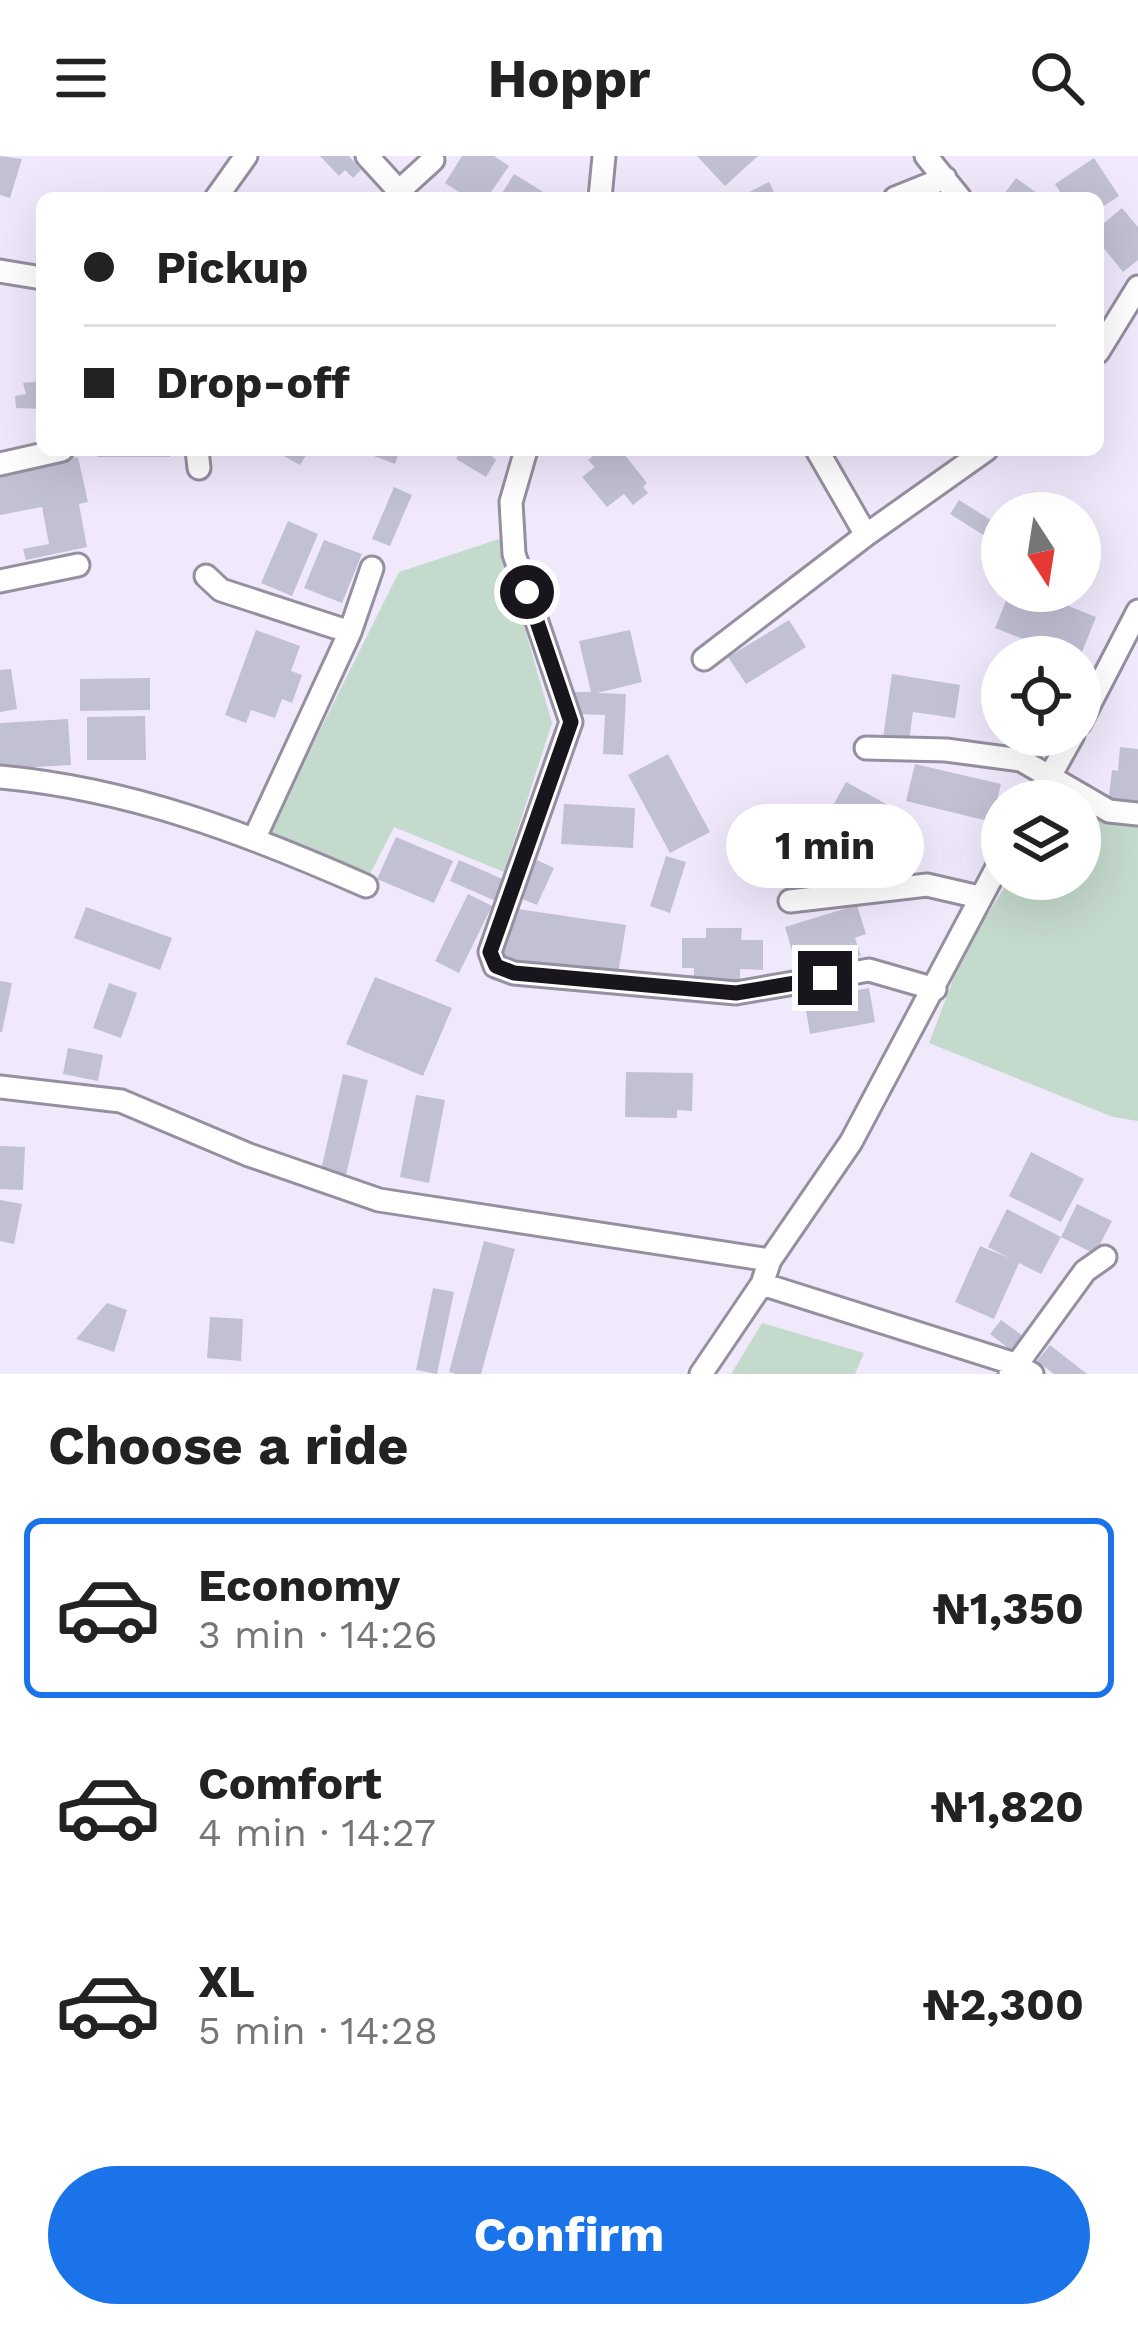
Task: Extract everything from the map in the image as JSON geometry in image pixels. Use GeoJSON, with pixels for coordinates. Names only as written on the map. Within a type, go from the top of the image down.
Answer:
{"type":"FeatureCollection","features":[{"type":"Feature","properties":{"kind":"street"},"geometry":{"type":"LineString","coordinates":[[220,192],[246,156]]}},
{"type":"Feature","properties":{"kind":"street"},"geometry":{"type":"LineString","coordinates":[[367,156],[399,191],[433,160]]}},
{"type":"Feature","properties":{"kind":"street"},"geometry":{"type":"LineString","coordinates":[[601,192],[604,156]]}},
{"type":"Feature","properties":{"kind":"street"},"geometry":{"type":"LineString","coordinates":[[926,156],[956,192]]}},
{"type":"Feature","properties":{"kind":"street"},"geometry":{"type":"LineString","coordinates":[[910,192],[945,178]]}},
{"type":"Feature","properties":{"kind":"street"},"geometry":{"type":"LineString","coordinates":[[0,271],[36,277]]}},
{"type":"Feature","properties":{"kind":"street"},"geometry":{"type":"LineString","coordinates":[[1104,342],[1138,287]]}},
{"type":"Feature","properties":{"kind":"street"},"geometry":{"type":"LineString","coordinates":[[0,464],[36,456]]}},
{"type":"Feature","properties":{"kind":"street"},"geometry":{"type":"LineString","coordinates":[[524,456],[511,502],[514,554],[571,722],[490,952],[496,966],[514,973],[736,993],[869,970],[935,989]]}},
{"type":"Feature","properties":{"kind":"street"},"geometry":{"type":"LineString","coordinates":[[820,456],[866,535]]}},
{"type":"Feature","properties":{"kind":"street"},"geometry":{"type":"LineString","coordinates":[[704,659],[978,456]]}},
{"type":"Feature","properties":{"kind":"street"},"geometry":{"type":"LineString","coordinates":[[0,581],[78,566]]}},
{"type":"Feature","properties":{"kind":"street"},"geometry":{"type":"LineString","coordinates":[[255,837],[350,632],[373,568]]}},
{"type":"Feature","properties":{"kind":"street"},"geometry":{"type":"LineString","coordinates":[[206,576],[221,590],[350,632]]}},
{"type":"Feature","properties":{"kind":"street"},"geometry":{"type":"LineString","coordinates":[[1101,682],[1138,611]]}},
{"type":"Feature","properties":{"kind":"street"},"geometry":{"type":"LineString","coordinates":[[866,748],[946,750],[1021,760],[1109,811],[1138,814]]}},
{"type":"Feature","properties":{"kind":"street"},"geometry":{"type":"LineString","coordinates":[[1049,779],[1062,756]]}},
{"type":"Feature","properties":{"kind":"street"},"geometry":{"type":"LineString","coordinates":[[0,777],[114,794],[255,837],[366,886]]}},
{"type":"Feature","properties":{"kind":"street"},"geometry":{"type":"LineString","coordinates":[[790,901],[927,885],[979,897]]}},
{"type":"Feature","properties":{"kind":"street"},"geometry":{"type":"LineString","coordinates":[[701,1374],[851,1142],[981,894]]}},
{"type":"Feature","properties":{"kind":"street"},"geometry":{"type":"LineString","coordinates":[[0,1088],[121,1101],[249,1156],[379,1200],[770,1261]]}},
{"type":"Feature","properties":{"kind":"street"},"geometry":{"type":"LineString","coordinates":[[762,1284],[1019,1371],[1085,1271],[1105,1257]]}},
{"type":"Feature","properties":{"kind":"green space"},"geometry":{"type":"Polygon","coordinates":[[[499,539],[552,723],[504,872],[394,827],[368,878],[267,836],[399,572],[499,539]]]}},
{"type":"Feature","properties":{"kind":"green space"},"geometry":{"type":"Polygon","coordinates":[[[1101,816],[1138,821],[1138,1121],[1113,1117],[929,1043],[964,951],[997,900],[1101,900],[1101,816]]]}},
{"type":"Feature","properties":{"kind":"green space"},"geometry":{"type":"Polygon","coordinates":[[[762,1323],[864,1353],[855,1374],[731,1374],[762,1323]]]}},
{"type":"Feature","properties":{"kind":"building"},"geometry":{"type":"Polygon","coordinates":[[[0,156],[22,159],[10,198],[0,195],[0,156]]]}},
{"type":"Feature","properties":{"kind":"building"},"geometry":{"type":"Polygon","coordinates":[[[320,156],[349,156],[361,170],[353,178],[345,170],[339,176],[320,156]]]}},
{"type":"Feature","properties":{"kind":"building"},"geometry":{"type":"Polygon","coordinates":[[[462,156],[494,156],[509,166],[491,192],[459,192],[445,183],[462,156]]]}},
{"type":"Feature","properties":{"kind":"building"},"geometry":{"type":"Polygon","coordinates":[[[697,156],[758,156],[725,186],[697,156]]]}},
{"type":"Feature","properties":{"kind":"building"},"geometry":{"type":"Polygon","coordinates":[[[1094,158],[1119,196],[1104,206],[1104,192],[1060,192],[1055,184],[1094,158]]]}},
{"type":"Feature","properties":{"kind":"building"},"geometry":{"type":"Polygon","coordinates":[[[514,174],[543,192],[503,192],[514,174]]]}},
{"type":"Feature","properties":{"kind":"building"},"geometry":{"type":"Polygon","coordinates":[[[1016,178],[1036,192],[1006,192],[1016,178]]]}},
{"type":"Feature","properties":{"kind":"building"},"geometry":{"type":"Polygon","coordinates":[[[769,182],[774,192],[750,192],[769,182]]]}},
{"type":"Feature","properties":{"kind":"building"},"geometry":{"type":"Polygon","coordinates":[[[1122,208],[1138,227],[1138,260],[1123,272],[1104,248],[1104,223],[1122,208]]]}},
{"type":"Feature","properties":{"kind":"building"},"geometry":{"type":"Polygon","coordinates":[[[36,382],[36,409],[16,408],[15,396],[26,394],[23,383],[36,382]]]}},
{"type":"Feature","properties":{"kind":"building"},"geometry":{"type":"Polygon","coordinates":[[[284,456],[305,456],[300,465],[284,456]]]}},
{"type":"Feature","properties":{"kind":"building"},"geometry":{"type":"Polygon","coordinates":[[[374,456],[398,456],[395,464],[374,456]]]}},
{"type":"Feature","properties":{"kind":"building"},"geometry":{"type":"Polygon","coordinates":[[[492,456],[496,460],[486,477],[456,459],[492,456]]]}},
{"type":"Feature","properties":{"kind":"building"},"geometry":{"type":"Polygon","coordinates":[[[626,456],[647,483],[643,487],[648,493],[633,505],[624,494],[607,507],[582,477],[595,467],[588,460],[626,456]]]}},
{"type":"Feature","properties":{"kind":"building"},"geometry":{"type":"Polygon","coordinates":[[[78,457],[88,502],[79,504],[87,547],[26,560],[23,549],[49,544],[42,507],[0,515],[0,473],[78,457]]]}},
{"type":"Feature","properties":{"kind":"building"},"geometry":{"type":"Polygon","coordinates":[[[394,487],[412,495],[390,546],[372,539],[394,487]]]}},
{"type":"Feature","properties":{"kind":"building"},"geometry":{"type":"Polygon","coordinates":[[[959,500],[981,514],[981,534],[950,514],[959,500]]]}},
{"type":"Feature","properties":{"kind":"building"},"geometry":{"type":"Polygon","coordinates":[[[288,521],[318,534],[292,596],[261,583],[288,521]]]}},
{"type":"Feature","properties":{"kind":"building"},"geometry":{"type":"Polygon","coordinates":[[[324,540],[362,554],[342,603],[304,588],[324,540]]]}},
{"type":"Feature","properties":{"kind":"building"},"geometry":{"type":"Polygon","coordinates":[[[1001,612],[1084,612],[1096,617],[1088,636],[1015,636],[995,628],[1001,612]]]}},
{"type":"Feature","properties":{"kind":"building"},"geometry":{"type":"Polygon","coordinates":[[[789,620],[806,647],[746,684],[728,657],[789,620]]]}},
{"type":"Feature","properties":{"kind":"building"},"geometry":{"type":"Polygon","coordinates":[[[256,630],[300,646],[291,671],[302,675],[292,703],[282,699],[275,718],[251,710],[246,723],[225,715],[256,630]]]}},
{"type":"Feature","properties":{"kind":"building"},"geometry":{"type":"Polygon","coordinates":[[[630,630],[642,682],[597,693],[626,694],[623,755],[603,754],[605,715],[574,714],[575,692],[591,692],[579,641],[630,630]]]}},
{"type":"Feature","properties":{"kind":"building"},"geometry":{"type":"Polygon","coordinates":[[[11,669],[17,709],[0,712],[0,670],[11,669]]]}},
{"type":"Feature","properties":{"kind":"building"},"geometry":{"type":"Polygon","coordinates":[[[892,674],[960,685],[955,718],[913,712],[909,741],[883,738],[892,674]]]}},
{"type":"Feature","properties":{"kind":"building"},"geometry":{"type":"Polygon","coordinates":[[[150,678],[150,710],[80,711],[80,679],[150,678]]]}},
{"type":"Feature","properties":{"kind":"building"},"geometry":{"type":"Polygon","coordinates":[[[145,716],[146,760],[87,760],[87,717],[145,716]]]}},
{"type":"Feature","properties":{"kind":"building"},"geometry":{"type":"Polygon","coordinates":[[[68,719],[71,765],[0,769],[0,723],[68,719]]]}},
{"type":"Feature","properties":{"kind":"building"},"geometry":{"type":"Polygon","coordinates":[[[1120,747],[1138,749],[1138,808],[1108,805],[1120,747]]]}},
{"type":"Feature","properties":{"kind":"building"},"geometry":{"type":"Polygon","coordinates":[[[668,754],[710,832],[670,853],[628,775],[668,754]]]}},
{"type":"Feature","properties":{"kind":"building"},"geometry":{"type":"Polygon","coordinates":[[[915,764],[984,780],[981,819],[906,801],[915,764]]]}},
{"type":"Feature","properties":{"kind":"building"},"geometry":{"type":"Polygon","coordinates":[[[846,782],[888,805],[853,866],[812,843],[846,782]]]}},
{"type":"Feature","properties":{"kind":"building"},"geometry":{"type":"Polygon","coordinates":[[[564,804],[635,808],[633,848],[561,844],[564,804]]]}},
{"type":"Feature","properties":{"kind":"building"},"geometry":{"type":"Polygon","coordinates":[[[396,837],[453,861],[434,903],[377,879],[396,837]]]}},
{"type":"Feature","properties":{"kind":"building"},"geometry":{"type":"Polygon","coordinates":[[[666,856],[686,862],[670,913],[650,906],[666,856]]]}},
{"type":"Feature","properties":{"kind":"building"},"geometry":{"type":"Polygon","coordinates":[[[459,860],[507,881],[498,902],[450,881],[459,860]]]}},
{"type":"Feature","properties":{"kind":"building"},"geometry":{"type":"Polygon","coordinates":[[[537,860],[554,868],[537,905],[520,898],[537,860]]]}},
{"type":"Feature","properties":{"kind":"building"},"geometry":{"type":"Polygon","coordinates":[[[468,894],[492,906],[459,973],[435,961],[468,894]]]}},
{"type":"Feature","properties":{"kind":"building"},"geometry":{"type":"Polygon","coordinates":[[[857,905],[866,934],[855,938],[861,956],[799,975],[785,927],[857,905]]]}},
{"type":"Feature","properties":{"kind":"building"},"geometry":{"type":"Polygon","coordinates":[[[86,907],[172,938],[160,970],[74,938],[86,907]]]}},
{"type":"Feature","properties":{"kind":"building"},"geometry":{"type":"Polygon","coordinates":[[[511,908],[626,925],[617,981],[502,964],[511,908]]]}},
{"type":"Feature","properties":{"kind":"building"},"geometry":{"type":"Polygon","coordinates":[[[706,928],[742,928],[741,940],[763,940],[763,970],[740,969],[740,982],[694,982],[694,968],[682,968],[682,938],[706,938],[706,928]]]}},
{"type":"Feature","properties":{"kind":"building"},"geometry":{"type":"Polygon","coordinates":[[[375,977],[452,1008],[423,1076],[346,1044],[375,977]]]}},
{"type":"Feature","properties":{"kind":"building"},"geometry":{"type":"Polygon","coordinates":[[[0,981],[12,983],[2,1032],[0,1032],[0,981]]]}},
{"type":"Feature","properties":{"kind":"building"},"geometry":{"type":"Polygon","coordinates":[[[109,983],[137,993],[121,1038],[93,1028],[109,983]]]}},
{"type":"Feature","properties":{"kind":"building"},"geometry":{"type":"Polygon","coordinates":[[[869,988],[875,1022],[810,1034],[804,999],[869,988]]]}},
{"type":"Feature","properties":{"kind":"building"},"geometry":{"type":"Polygon","coordinates":[[[68,1048],[103,1055],[98,1081],[63,1074],[68,1048]]]}},
{"type":"Feature","properties":{"kind":"building"},"geometry":{"type":"Polygon","coordinates":[[[626,1072],[693,1073],[692,1111],[677,1110],[677,1118],[625,1117],[626,1072]]]}},
{"type":"Feature","properties":{"kind":"building"},"geometry":{"type":"Polygon","coordinates":[[[343,1074],[368,1080],[346,1175],[321,1170],[343,1074]]]}},
{"type":"Feature","properties":{"kind":"building"},"geometry":{"type":"Polygon","coordinates":[[[416,1095],[445,1100],[429,1183],[400,1177],[416,1095]]]}},
{"type":"Feature","properties":{"kind":"building"},"geometry":{"type":"Polygon","coordinates":[[[0,1146],[25,1147],[23,1190],[0,1189],[0,1146]]]}},
{"type":"Feature","properties":{"kind":"building"},"geometry":{"type":"Polygon","coordinates":[[[1031,1152],[1084,1179],[1061,1222],[1009,1196],[1031,1152]]]}},
{"type":"Feature","properties":{"kind":"building"},"geometry":{"type":"Polygon","coordinates":[[[0,1200],[22,1204],[14,1244],[0,1241],[0,1200]]]}},
{"type":"Feature","properties":{"kind":"building"},"geometry":{"type":"Polygon","coordinates":[[[1077,1204],[1112,1221],[1095,1254],[1061,1237],[1077,1204]]]}},
{"type":"Feature","properties":{"kind":"building"},"geometry":{"type":"Polygon","coordinates":[[[1007,1209],[1061,1237],[1041,1274],[1019,1263],[994,1319],[955,1302],[980,1246],[1009,1258],[988,1247],[1007,1209]]]}},
{"type":"Feature","properties":{"kind":"building"},"geometry":{"type":"Polygon","coordinates":[[[484,1241],[515,1249],[481,1374],[456,1374],[449,1372],[484,1241]]]}},
{"type":"Feature","properties":{"kind":"building"},"geometry":{"type":"Polygon","coordinates":[[[433,1288],[454,1292],[437,1374],[416,1370],[433,1288]]]}},
{"type":"Feature","properties":{"kind":"building"},"geometry":{"type":"Polygon","coordinates":[[[107,1303],[127,1310],[114,1352],[76,1339],[107,1303]]]}},
{"type":"Feature","properties":{"kind":"building"},"geometry":{"type":"Polygon","coordinates":[[[210,1317],[243,1319],[241,1361],[207,1358],[210,1317]]]}},
{"type":"Feature","properties":{"kind":"building"},"geometry":{"type":"Polygon","coordinates":[[[1001,1320],[1023,1336],[1012,1351],[990,1334],[1001,1320]]]}},
{"type":"Feature","properties":{"kind":"building"},"geometry":{"type":"Polygon","coordinates":[[[1050,1345],[1087,1374],[1054,1374],[1037,1361],[1050,1345]]]}},
{"type":"Feature","properties":{"kind":"route"},"geometry":{"type":"LineString","coordinates":[[527,592],[571,722],[490,952],[496,966],[514,973],[736,993],[825,978]]}}]}
